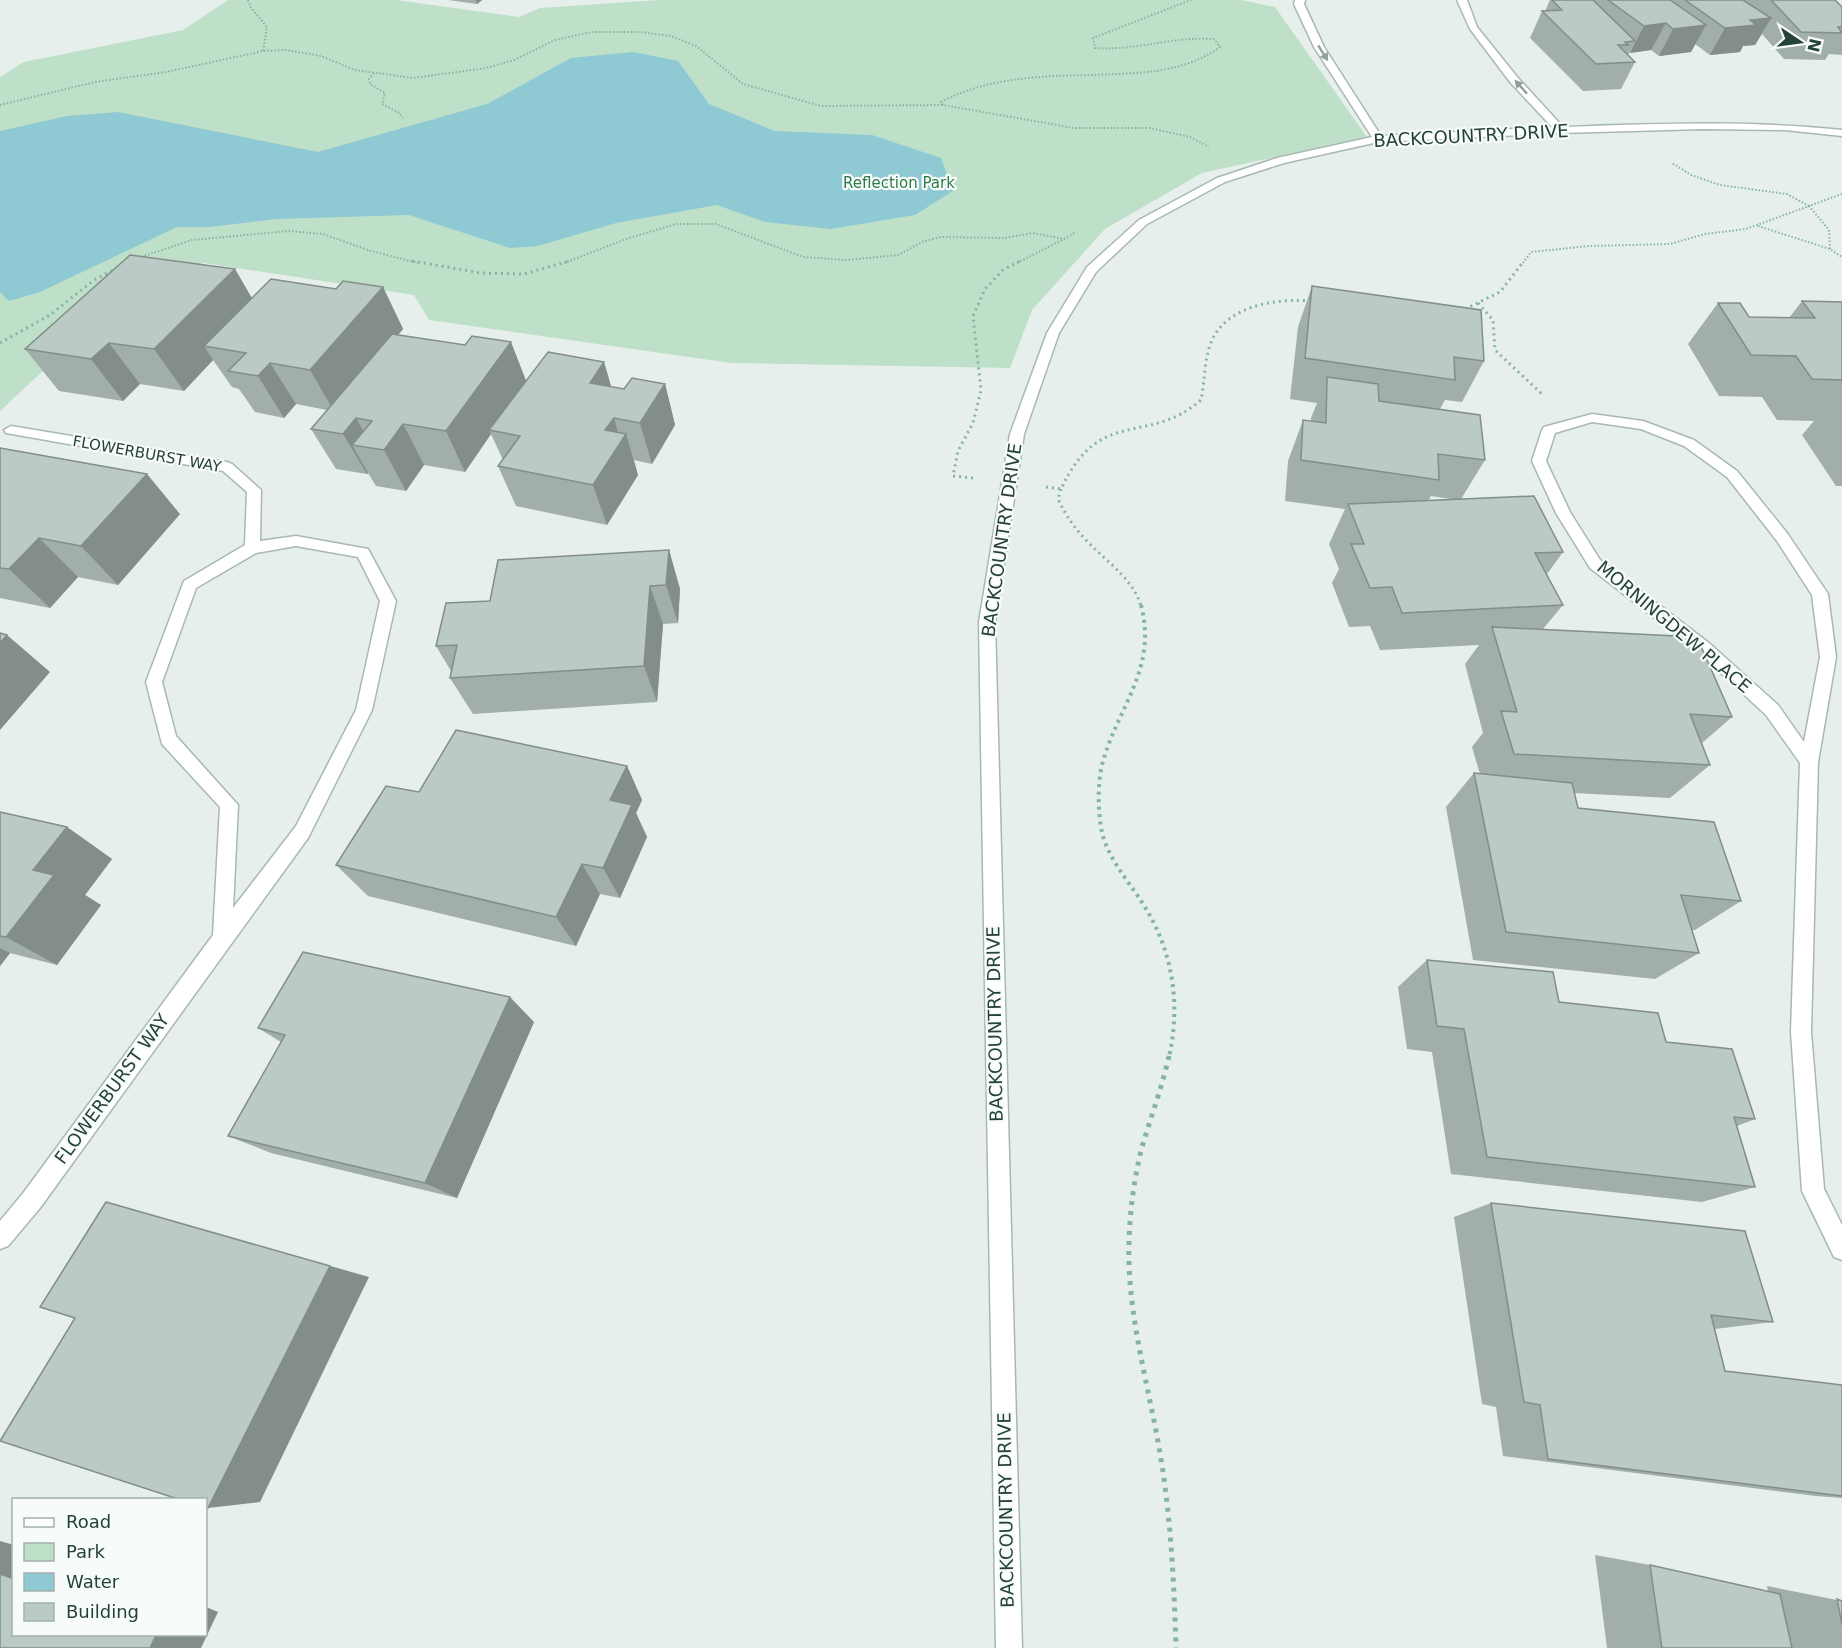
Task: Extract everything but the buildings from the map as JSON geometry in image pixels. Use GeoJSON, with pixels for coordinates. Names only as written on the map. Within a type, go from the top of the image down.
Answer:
{"type":"FeatureCollection","features":[{"type":"Feature","properties":{"kind":"street"},"geometry":{"type":"LineString","coordinates":[[1300,0],[1299,4],[1319,47],[1378,139]]}},
{"type":"Feature","properties":{"kind":"street"},"geometry":{"type":"LineString","coordinates":[[1462,0],[1473,27],[1514,80],[1560,130]]}},
{"type":"Feature","properties":{"kind":"street","name":"BACKCOUNTRY DRIVE"},"geometry":{"type":"LineString","coordinates":[[1009,1648],[987,622],[1017,434],[1053,333],[1091,270],[1143,222],[1221,180],[1281,160],[1378,139],[1560,130],[1785,127],[1842,133]]}},
{"type":"Feature","properties":{"kind":"street","name":"MORNINGDEW PLACE"},"geometry":{"type":"LineString","coordinates":[[1809,762],[1772,710],[1703,647],[1596,564],[1563,513],[1539,461],[1549,430],[1592,418],[1642,424],[1689,443],[1731,474],[1782,537],[1820,594],[1828,657],[1809,762],[1801,1032],[1813,1191],[1842,1249]]}},
{"type":"Feature","properties":{"kind":"street","name":"FLOWERBURST WAY"},"geometry":{"type":"LineString","coordinates":[[10,430],[227,467],[254,490],[252,548]]}},
{"type":"Feature","properties":{"kind":"street","name":"FLOWERBURST WAY"},"geometry":{"type":"LineString","coordinates":[[0,1238],[32,1200],[302,832],[364,710],[388,601],[363,553],[296,541],[252,548],[189,585],[154,682],[168,739],[229,805],[222,938]]}},
{"type":"Feature","properties":{"kind":"path"},"geometry":{"type":"LineString","coordinates":[[248,0],[251,9],[266,25],[268,31],[263,51]]}},
{"type":"Feature","properties":{"kind":"path"},"geometry":{"type":"LineString","coordinates":[[943,105],[941,102],[957,93],[979,86],[1076,75],[1156,72],[1179,67],[1212,54],[1220,47],[1214,39],[1197,37],[1115,51],[1095,48],[1093,38],[1191,0]]}},
{"type":"Feature","properties":{"kind":"path"},"geometry":{"type":"LineString","coordinates":[[0,105],[95,82],[166,72],[263,51],[286,50],[321,56],[355,70],[413,78],[454,73],[514,60],[555,40],[592,32],[640,32],[671,36],[696,46],[743,84],[821,106],[943,105],[1074,128],[1150,128],[1190,137],[1251,170]]}},
{"type":"Feature","properties":{"kind":"path"},"geometry":{"type":"LineString","coordinates":[[374,73],[369,79],[370,84],[385,93],[382,104],[398,112],[403,118]]}},
{"type":"Feature","properties":{"kind":"path"},"geometry":{"type":"LineString","coordinates":[[1625,128],[1691,175],[1720,185],[1787,194],[1809,206],[1827,223],[1832,240],[1830,249]]}},
{"type":"Feature","properties":{"kind":"path"},"geometry":{"type":"LineString","coordinates":[[1458,312],[1500,292],[1531,252],[1589,246],[1670,244],[1705,234],[1757,225],[1842,194]]}},
{"type":"Feature","properties":{"kind":"path"},"geometry":{"type":"LineString","coordinates":[[135,260],[192,240],[289,231],[323,234],[371,251],[423,264],[481,273],[524,274],[577,260],[629,238],[676,224],[716,224],[803,257],[847,260],[898,255],[922,242],[940,237],[1004,238],[1033,233],[1064,239]]}},
{"type":"Feature","properties":{"kind":"path"},"geometry":{"type":"LineString","coordinates":[[1757,225],[1830,249],[1842,257]]}},
{"type":"Feature","properties":{"kind":"path"},"geometry":{"type":"LineString","coordinates":[[1061,489],[952,476],[958,451],[973,423],[981,390],[973,316],[985,289],[1003,270],[1080,230]]}},
{"type":"Feature","properties":{"kind":"path"},"geometry":{"type":"LineString","coordinates":[[0,342],[50,315],[94,280],[124,265]]}},
{"type":"Feature","properties":{"kind":"path"},"geometry":{"type":"LineString","coordinates":[[1176,1648],[1168,1508],[1156,1431],[1139,1353],[1130,1285],[1131,1217],[1137,1169],[1172,1046],[1175,1003],[1167,947],[1143,905],[1114,862],[1100,825],[1099,779],[1104,757],[1142,672],[1145,653],[1145,622],[1136,594],[1072,527],[1058,499],[1070,468],[1090,445],[1117,431],[1152,425],[1181,415],[1202,400],[1212,340],[1224,321],[1244,310],[1272,303],[1305,300],[1316,302]]}},
{"type":"Feature","properties":{"kind":"path"},"geometry":{"type":"LineString","coordinates":[[1478,303],[1492,320],[1495,350],[1571,424]]}},
{"type":"Feature","properties":{"kind":"green space","name":"Reflection Park"},"geometry":{"type":"Polygon","coordinates":[[[228,0],[396,0],[519,17],[540,8],[659,0],[1241,0],[1275,7],[1367,137],[1202,173],[1105,229],[1032,310],[1010,368],[731,363],[429,320],[414,295],[204,263],[140,280],[0,411],[0,77],[24,62],[183,30],[228,0]]]}},
{"type":"Feature","properties":{"kind":"water"},"geometry":{"type":"Polygon","coordinates":[[[633,52],[678,61],[709,104],[775,131],[872,135],[941,158],[953,191],[915,215],[831,229],[765,222],[717,205],[616,223],[538,246],[510,248],[409,215],[277,219],[209,227],[177,227],[40,292],[9,301],[0,292],[0,131],[67,116],[118,112],[318,152],[487,104],[571,58],[633,52]]]}}]}
